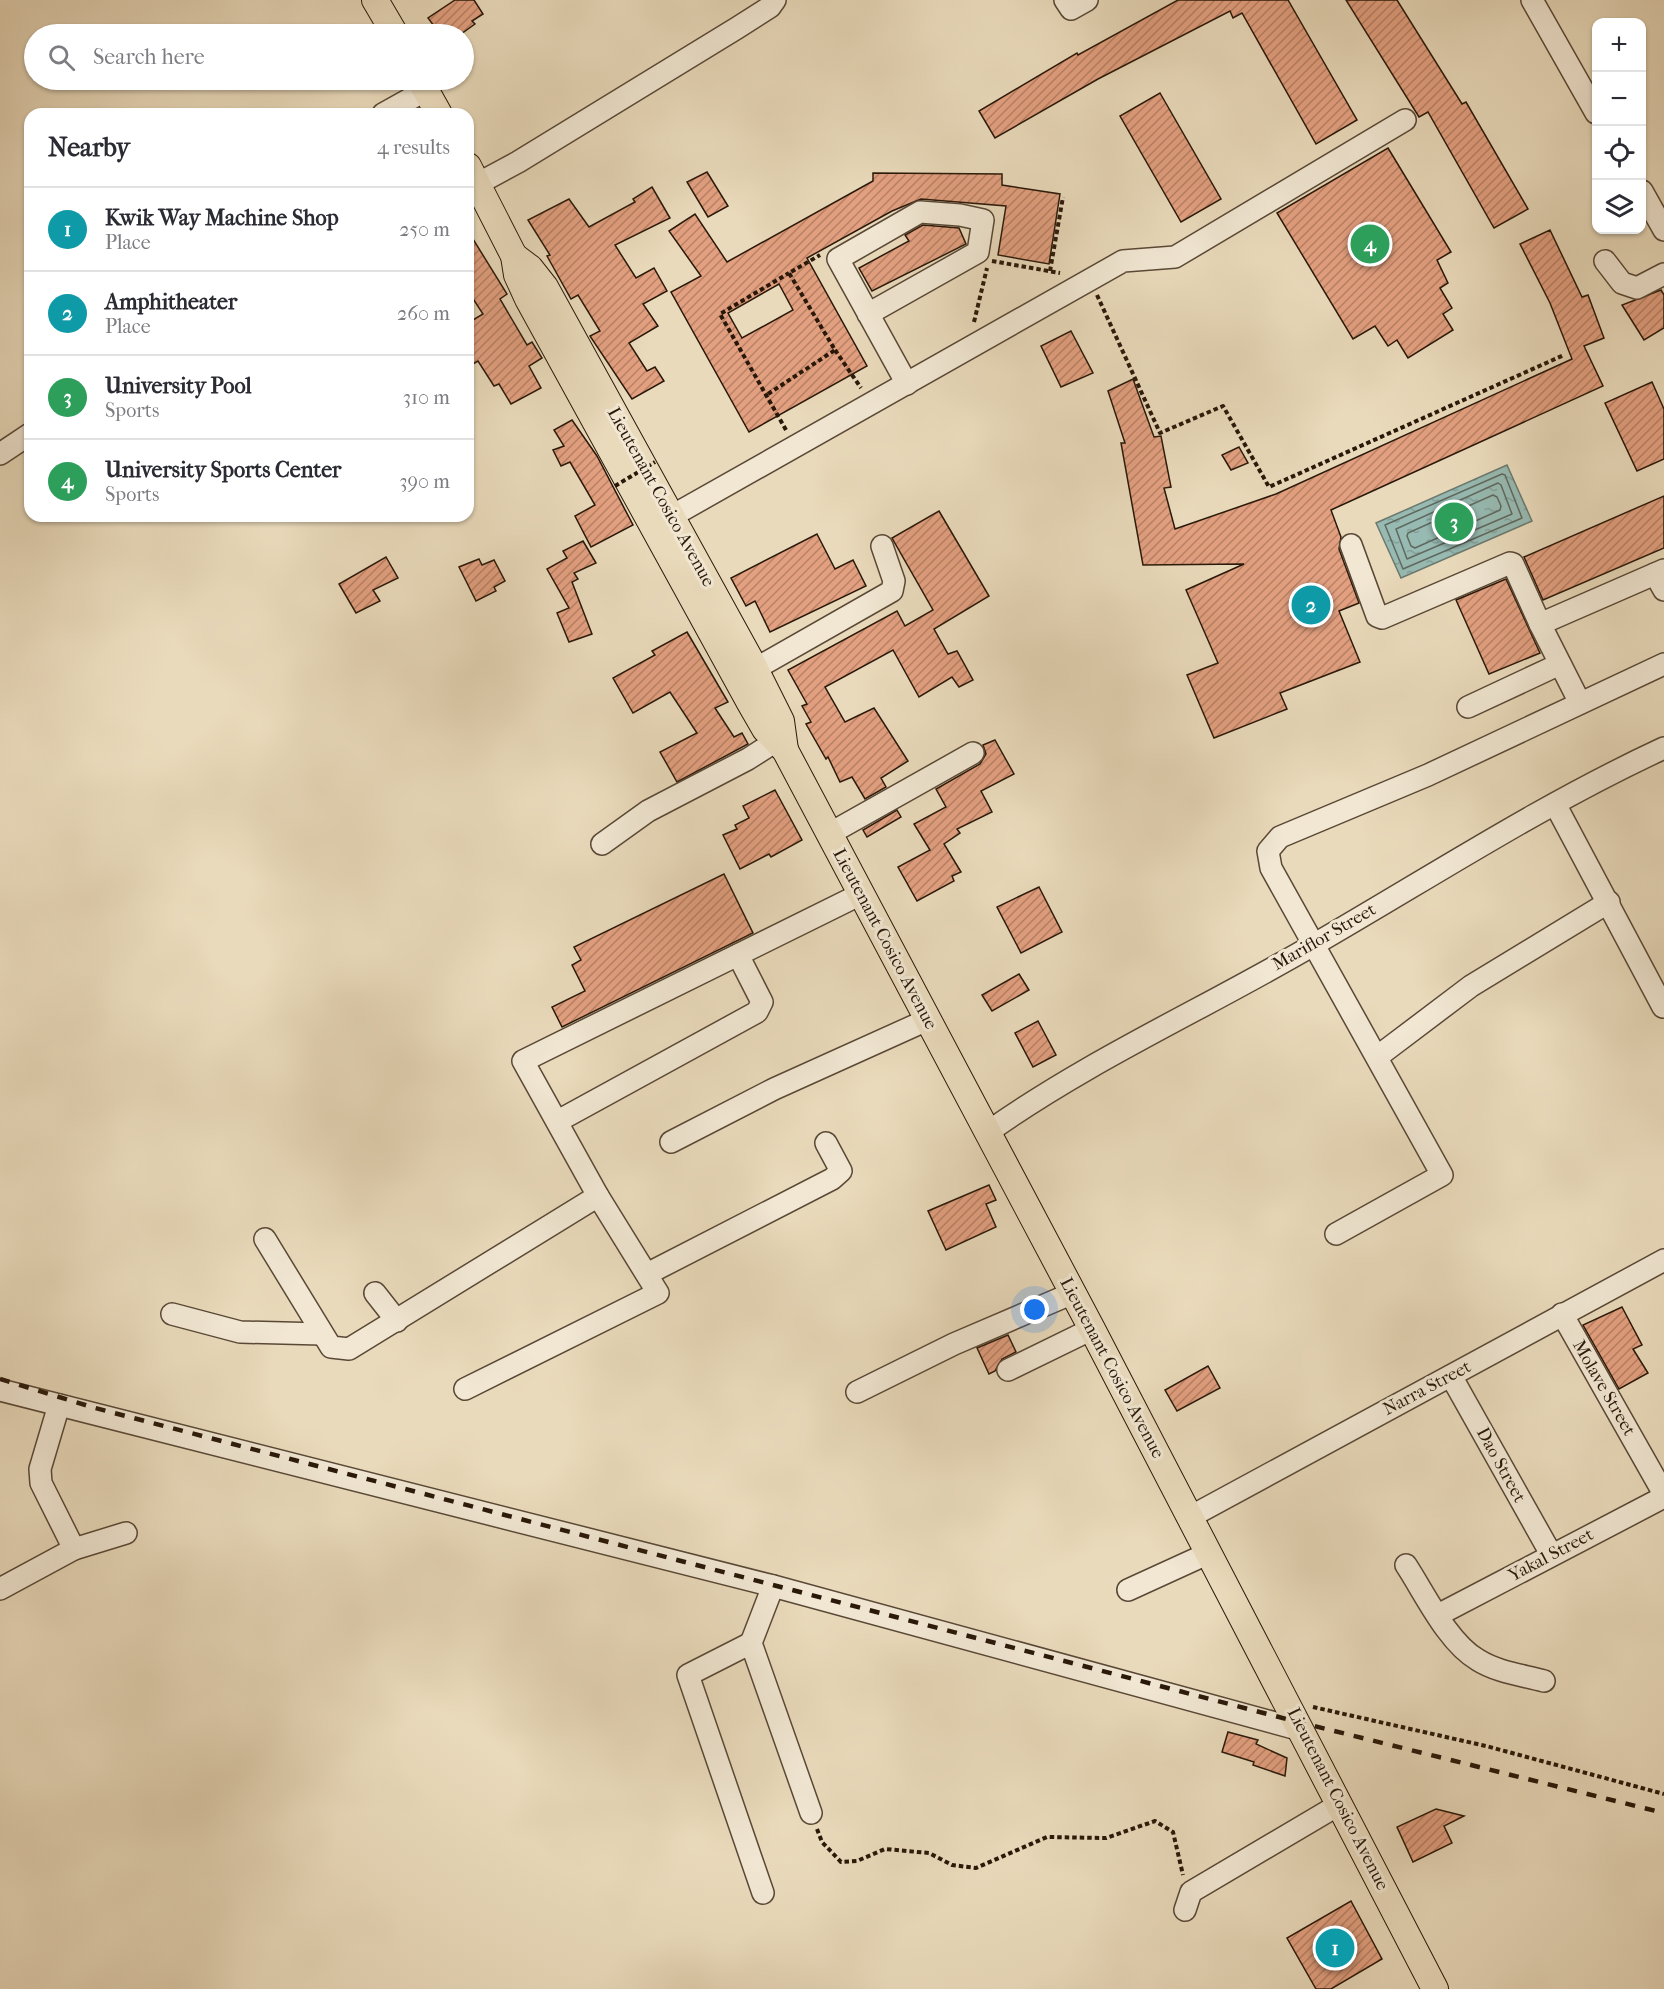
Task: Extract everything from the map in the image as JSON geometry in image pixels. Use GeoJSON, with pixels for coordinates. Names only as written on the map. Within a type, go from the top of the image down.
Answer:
{"type":"FeatureCollection","features":[{"type":"Feature","properties":{"kind":"main road"},"geometry":{"type":"LineString","coordinates":[[375,0],[389,24]]}},
{"type":"Feature","properties":{"kind":"main road"},"geometry":{"type":"LineString","coordinates":[[426,90],[436,108]]}},
{"type":"Feature","properties":{"kind":"main road","name":"Lieutenant Cosico Avenue"},"geometry":{"type":"LineString","coordinates":[[474,184],[514,256],[517,275],[528,299],[615,460],[765,729],[781,742],[1092,1329],[1435,1989]]}},
{"type":"Feature","properties":{"kind":"main road","name":"Lieutenant Cosico Avenue"},"geometry":{"type":"LineString","coordinates":[[514,256],[530,268],[545,287],[672,516],[781,721],[781,742]]}},
{"type":"Feature","properties":{"kind":"street"},"geometry":{"type":"LineString","coordinates":[[474,178],[518,162],[737,28],[770,6],[775,0]]}},
{"type":"Feature","properties":{"kind":"street"},"geometry":{"type":"LineString","coordinates":[[1065,0],[1071,9],[1087,0]]}},
{"type":"Feature","properties":{"kind":"street"},"geometry":{"type":"LineString","coordinates":[[1532,0],[1592,105]]}},
{"type":"Feature","properties":{"kind":"street"},"geometry":{"type":"LineString","coordinates":[[391,108],[416,90]]}},
{"type":"Feature","properties":{"kind":"street"},"geometry":{"type":"LineString","coordinates":[[672,516],[1123,261],[1175,257],[1405,120]]}},
{"type":"Feature","properties":{"kind":"street"},"geometry":{"type":"LineString","coordinates":[[1646,199],[1664,230]]}},
{"type":"Feature","properties":{"kind":"street"},"geometry":{"type":"LineString","coordinates":[[868,314],[978,252],[983,220],[960,215],[920,212],[838,259],[868,314],[908,384]]}},
{"type":"Feature","properties":{"kind":"street"},"geometry":{"type":"LineString","coordinates":[[1605,261],[1622,283],[1637,288],[1664,274]]}},
{"type":"Feature","properties":{"kind":"street"},"geometry":{"type":"LineString","coordinates":[[0,454],[24,438]]}},
{"type":"Feature","properties":{"kind":"street"},"geometry":{"type":"LineString","coordinates":[[1351,545],[1377,616],[1382,618],[1509,563],[1516,567],[1540,624],[1580,703]]}},
{"type":"Feature","properties":{"kind":"street"},"geometry":{"type":"LineString","coordinates":[[754,669],[892,591],[894,581],[882,546]]}},
{"type":"Feature","properties":{"kind":"street"},"geometry":{"type":"LineString","coordinates":[[1540,624],[1661,578]]}},
{"type":"Feature","properties":{"kind":"street"},"geometry":{"type":"LineString","coordinates":[[1468,707],[1560,664]]}},
{"type":"Feature","properties":{"kind":"street"},"geometry":{"type":"LineString","coordinates":[[1336,1234],[1443,1175],[1271,868],[1268,851],[1280,837],[1428,775],[1664,664]]}},
{"type":"Feature","properties":{"kind":"street"},"geometry":{"type":"LineString","coordinates":[[602,844],[648,812],[781,742]]}},
{"type":"Feature","properties":{"kind":"street","name":"Mariflor Street"},"geometry":{"type":"LineString","coordinates":[[988,1132],[1118,1050],[1314,945],[1477,847],[1664,748]]}},
{"type":"Feature","properties":{"kind":"street"},"geometry":{"type":"LineString","coordinates":[[829,834],[973,753]]}},
{"type":"Feature","properties":{"kind":"street"},"geometry":{"type":"LineString","coordinates":[[1556,804],[1663,1007]]}},
{"type":"Feature","properties":{"kind":"street"},"geometry":{"type":"LineString","coordinates":[[465,1389],[658,1293],[598,1196],[523,1061],[861,894]]}},
{"type":"Feature","properties":{"kind":"street"},"geometry":{"type":"LineString","coordinates":[[1377,1057],[1471,986],[1609,902]]}},
{"type":"Feature","properties":{"kind":"street"},"geometry":{"type":"LineString","coordinates":[[558,1121],[757,1012],[762,1002],[738,955]]}},
{"type":"Feature","properties":{"kind":"street"},"geometry":{"type":"LineString","coordinates":[[671,1142],[774,1089],[927,1020]]}},
{"type":"Feature","properties":{"kind":"street"},"geometry":{"type":"LineString","coordinates":[[646,1274],[832,1179],[841,1171],[826,1143]]}},
{"type":"Feature","properties":{"kind":"street"},"geometry":{"type":"LineString","coordinates":[[265,1239],[331,1347],[349,1349],[598,1196]]}},
{"type":"Feature","properties":{"kind":"street","name":"Narra Street"},"geometry":{"type":"LineString","coordinates":[[1190,1517],[1664,1260]]}},
{"type":"Feature","properties":{"kind":"street"},"geometry":{"type":"LineString","coordinates":[[375,1293],[397,1321]]}},
{"type":"Feature","properties":{"kind":"street"},"geometry":{"type":"LineString","coordinates":[[857,1392],[954,1344],[1073,1293]]}},
{"type":"Feature","properties":{"kind":"street"},"geometry":{"type":"LineString","coordinates":[[172,1314],[240,1332],[322,1334]]}},
{"type":"Feature","properties":{"kind":"street","name":"Molave Street"},"geometry":{"type":"LineString","coordinates":[[1562,1314],[1664,1495]]}},
{"type":"Feature","properties":{"kind":"street"},"geometry":{"type":"LineString","coordinates":[[1008,1370],[1092,1329]]}},
{"type":"Feature","properties":{"kind":"street","name":"Dao Street"},"geometry":{"type":"LineString","coordinates":[[1452,1376],[1551,1554]]}},
{"type":"Feature","properties":{"kind":"street"},"geometry":{"type":"LineString","coordinates":[[0,1390],[772,1586],[1301,1730]]}},
{"type":"Feature","properties":{"kind":"street"},"geometry":{"type":"LineString","coordinates":[[59,1405],[40,1469],[41,1483],[74,1549]]}},
{"type":"Feature","properties":{"kind":"street","name":"Yakal Street"},"geometry":{"type":"LineString","coordinates":[[1438,1615],[1664,1495]]}},
{"type":"Feature","properties":{"kind":"street"},"geometry":{"type":"LineString","coordinates":[[0,1589],[74,1549],[126,1533]]}},
{"type":"Feature","properties":{"kind":"street"},"geometry":{"type":"LineString","coordinates":[[1128,1590],[1209,1553]]}},
{"type":"Feature","properties":{"kind":"street"},"geometry":{"type":"LineString","coordinates":[[1407,1565],[1438,1615],[1461,1646],[1478,1660],[1504,1671],[1544,1681]]}},
{"type":"Feature","properties":{"kind":"street"},"geometry":{"type":"LineString","coordinates":[[772,1586],[751,1642],[811,1813]]}},
{"type":"Feature","properties":{"kind":"street"},"geometry":{"type":"LineString","coordinates":[[751,1642],[688,1675],[763,1893]]}},
{"type":"Feature","properties":{"kind":"street"},"geometry":{"type":"LineString","coordinates":[[1188,1901],[1340,1804]]}},
{"type":"Feature","properties":{"kind":"path"},"geometry":{"type":"LineString","coordinates":[[1050,271],[1063,197]]}},
{"type":"Feature","properties":{"kind":"path"},"geometry":{"type":"LineString","coordinates":[[786,430],[768,394],[720,314],[830,249]]}},
{"type":"Feature","properties":{"kind":"path"},"geometry":{"type":"LineString","coordinates":[[973,324],[990,250]]}},
{"type":"Feature","properties":{"kind":"path"},"geometry":{"type":"LineString","coordinates":[[989,260],[1060,273]]}},
{"type":"Feature","properties":{"kind":"path"},"geometry":{"type":"LineString","coordinates":[[789,273],[835,350],[861,388]]}},
{"type":"Feature","properties":{"kind":"path"},"geometry":{"type":"LineString","coordinates":[[1090,279],[1160,433],[1223,406],[1269,487],[1563,355]]}},
{"type":"Feature","properties":{"kind":"path"},"geometry":{"type":"LineString","coordinates":[[768,394],[835,350]]}},
{"type":"Feature","properties":{"kind":"path"},"geometry":{"type":"LineString","coordinates":[[615,486],[655,462]]}},
{"type":"Feature","properties":{"kind":"path"},"geometry":{"type":"LineString","coordinates":[[1287,1701],[1486,1746],[1664,1794]]}},
{"type":"Feature","properties":{"kind":"path"},"geometry":{"type":"LineString","coordinates":[[811,1813],[822,1842],[841,1862],[857,1861],[885,1849],[929,1853],[952,1865],[976,1868],[1047,1837],[1106,1838],[1155,1821],[1173,1832],[1188,1901]]}},
{"type":"Feature","properties":{"kind":"water"},"geometry":{"type":"Polygon","coordinates":[[[1507,465],[1532,521],[1401,578],[1376,523],[1507,465]]]}},
{"type":"Feature","properties":{"kind":"building"},"geometry":{"type":"Polygon","coordinates":[[[455,0],[474,0],[483,14],[472,21],[474,25],[432,24],[428,18],[455,0]]]}},
{"type":"Feature","properties":{"kind":"building"},"geometry":{"type":"Polygon","coordinates":[[[1178,0],[1288,0],[1357,120],[1316,144],[1242,13],[1233,18],[1230,11],[1098,79],[995,138],[979,111],[1077,53],[1078,55],[1178,0]]]}},
{"type":"Feature","properties":{"kind":"building"},"geometry":{"type":"Polygon","coordinates":[[[1346,0],[1397,0],[1462,104],[1466,102],[1528,209],[1494,228],[1428,112],[1419,117],[1346,0]]]}},
{"type":"Feature","properties":{"kind":"building"},"geometry":{"type":"Polygon","coordinates":[[[1160,93],[1221,199],[1181,222],[1120,116],[1160,93]]]}},
{"type":"Feature","properties":{"kind":"building"},"geometry":{"type":"Polygon","coordinates":[[[1388,148],[1451,252],[1437,260],[1448,283],[1440,288],[1452,308],[1443,314],[1453,330],[1408,358],[1397,340],[1388,346],[1375,326],[1353,339],[1277,213],[1388,148]]]}},
{"type":"Feature","properties":{"kind":"building"},"geometry":{"type":"Polygon","coordinates":[[[707,172],[728,206],[708,217],[687,182],[707,172]]]}},
{"type":"Feature","properties":{"kind":"building"},"geometry":{"type":"Polygon","coordinates":[[[873,173],[1002,174],[1002,185],[1060,194],[1049,264],[998,255],[1006,206],[921,199],[892,211],[807,258],[867,366],[749,432],[671,292],[701,276],[669,231],[695,214],[727,262],[873,181],[873,173]],[[779,284],[728,313],[742,338],[793,310],[779,284]]]}},
{"type":"Feature","properties":{"kind":"building"},"geometry":{"type":"Polygon","coordinates":[[[652,187],[670,218],[615,245],[636,278],[654,268],[667,291],[643,304],[658,326],[629,343],[647,371],[655,367],[664,381],[632,399],[590,336],[600,331],[578,295],[571,299],[547,256],[550,255],[528,220],[569,199],[589,227],[635,202],[633,199],[652,187]]]}},
{"type":"Feature","properties":{"kind":"building"},"geometry":{"type":"Polygon","coordinates":[[[923,225],[959,228],[966,244],[872,291],[859,268],[909,241],[905,235],[923,225]]]}},
{"type":"Feature","properties":{"kind":"building"},"geometry":{"type":"Polygon","coordinates":[[[1550,230],[1582,297],[1588,295],[1604,338],[1584,346],[1603,386],[1331,510],[1341,537],[1339,549],[1359,603],[1339,611],[1360,662],[1280,693],[1287,709],[1214,738],[1187,675],[1218,663],[1186,590],[1244,564],[1143,565],[1121,443],[1125,443],[1108,391],[1133,379],[1154,437],[1161,436],[1171,487],[1164,488],[1175,529],[1276,494],[1572,359],[1550,303],[1520,244],[1550,230]]]}},
{"type":"Feature","properties":{"kind":"building"},"geometry":{"type":"Polygon","coordinates":[[[474,241],[507,294],[500,299],[527,345],[532,342],[542,358],[529,366],[541,388],[511,404],[499,384],[494,386],[478,361],[474,363],[474,319],[483,314],[474,300],[474,241]]]}},
{"type":"Feature","properties":{"kind":"building"},"geometry":{"type":"Polygon","coordinates":[[[1661,290],[1664,295],[1664,328],[1644,340],[1622,305],[1661,290]]]}},
{"type":"Feature","properties":{"kind":"building"},"geometry":{"type":"Polygon","coordinates":[[[1071,331],[1093,373],[1061,387],[1041,346],[1071,331]]]}},
{"type":"Feature","properties":{"kind":"building"},"geometry":{"type":"Polygon","coordinates":[[[1652,382],[1664,409],[1664,459],[1637,471],[1605,403],[1652,382]]]}},
{"type":"Feature","properties":{"kind":"building"},"geometry":{"type":"Polygon","coordinates":[[[572,420],[597,456],[633,525],[591,547],[575,516],[595,505],[570,462],[561,466],[553,450],[564,446],[554,430],[572,420]]]}},
{"type":"Feature","properties":{"kind":"building"},"geometry":{"type":"Polygon","coordinates":[[[1239,447],[1248,463],[1231,470],[1222,455],[1239,447]]]}},
{"type":"Feature","properties":{"kind":"building"},"geometry":{"type":"Polygon","coordinates":[[[1664,496],[1664,548],[1543,600],[1524,557],[1664,496]]]}},
{"type":"Feature","properties":{"kind":"building"},"geometry":{"type":"Polygon","coordinates":[[[939,511],[989,596],[934,629],[948,654],[957,651],[973,680],[959,687],[952,677],[919,697],[893,650],[825,687],[845,722],[874,708],[908,761],[881,778],[886,787],[865,799],[852,777],[840,782],[828,757],[826,759],[806,724],[811,722],[802,706],[807,704],[788,670],[897,611],[905,626],[933,610],[892,538],[939,511]]]}},
{"type":"Feature","properties":{"kind":"building"},"geometry":{"type":"Polygon","coordinates":[[[817,534],[835,569],[853,560],[866,586],[770,632],[755,601],[746,606],[731,578],[817,534]]]}},
{"type":"Feature","properties":{"kind":"building"},"geometry":{"type":"Polygon","coordinates":[[[583,541],[596,563],[574,573],[578,579],[572,582],[592,634],[569,642],[557,613],[569,608],[547,569],[567,558],[563,551],[583,541]]]}},
{"type":"Feature","properties":{"kind":"building"},"geometry":{"type":"Polygon","coordinates":[[[386,557],[398,578],[373,590],[380,601],[356,613],[339,584],[386,557]]]}},
{"type":"Feature","properties":{"kind":"building"},"geometry":{"type":"Polygon","coordinates":[[[479,559],[482,565],[494,560],[505,581],[494,587],[496,591],[476,601],[459,567],[479,559]]]}},
{"type":"Feature","properties":{"kind":"building"},"geometry":{"type":"Polygon","coordinates":[[[1506,579],[1540,653],[1489,674],[1456,600],[1506,579]]]}},
{"type":"Feature","properties":{"kind":"building"},"geometry":{"type":"Polygon","coordinates":[[[687,632],[728,702],[715,708],[734,737],[742,733],[748,744],[677,782],[660,752],[697,733],[670,692],[633,713],[613,678],[655,655],[652,651],[687,632]]]}},
{"type":"Feature","properties":{"kind":"building"},"geometry":{"type":"Polygon","coordinates":[[[995,740],[1014,774],[981,791],[992,812],[957,829],[960,833],[944,844],[961,872],[952,876],[954,881],[917,901],[898,867],[930,850],[914,824],[946,807],[936,789],[980,764],[986,754],[983,745],[995,740]]]}},
{"type":"Feature","properties":{"kind":"building"},"geometry":{"type":"Polygon","coordinates":[[[775,790],[802,840],[771,857],[769,854],[740,869],[723,835],[737,829],[735,825],[749,818],[743,806],[775,790]]]}},
{"type":"Feature","properties":{"kind":"building"},"geometry":{"type":"Polygon","coordinates":[[[897,810],[901,817],[867,837],[863,830],[897,810]]]}},
{"type":"Feature","properties":{"kind":"building"},"geometry":{"type":"Polygon","coordinates":[[[724,874],[753,933],[562,1027],[552,1007],[585,991],[572,965],[581,960],[574,947],[724,874]]]}},
{"type":"Feature","properties":{"kind":"building"},"geometry":{"type":"Polygon","coordinates":[[[1039,887],[1062,932],[1021,953],[997,907],[1039,887]]]}},
{"type":"Feature","properties":{"kind":"building"},"geometry":{"type":"Polygon","coordinates":[[[1019,974],[1029,990],[992,1011],[982,995],[1019,974]]]}},
{"type":"Feature","properties":{"kind":"building"},"geometry":{"type":"Polygon","coordinates":[[[1038,1021],[1056,1055],[1033,1067],[1015,1033],[1038,1021]]]}},
{"type":"Feature","properties":{"kind":"building"},"geometry":{"type":"Polygon","coordinates":[[[989,1185],[996,1200],[986,1204],[996,1227],[946,1250],[928,1211],[989,1185]]]}},
{"type":"Feature","properties":{"kind":"building"},"geometry":{"type":"Polygon","coordinates":[[[1622,1307],[1642,1345],[1633,1349],[1648,1373],[1619,1389],[1583,1325],[1622,1307]]]}},
{"type":"Feature","properties":{"kind":"building"},"geometry":{"type":"Polygon","coordinates":[[[1008,1335],[1016,1352],[1002,1359],[995,1371],[989,1374],[977,1348],[1008,1335]]]}},
{"type":"Feature","properties":{"kind":"building"},"geometry":{"type":"Polygon","coordinates":[[[1208,1366],[1220,1388],[1177,1411],[1165,1390],[1208,1366]]]}},
{"type":"Feature","properties":{"kind":"building"},"geometry":{"type":"Polygon","coordinates":[[[1228,1732],[1258,1740],[1256,1744],[1287,1758],[1285,1776],[1253,1765],[1254,1762],[1222,1752],[1228,1732]]]}},
{"type":"Feature","properties":{"kind":"building"},"geometry":{"type":"Polygon","coordinates":[[[1436,1809],[1464,1816],[1444,1826],[1452,1843],[1413,1862],[1397,1827],[1436,1809]]]}},
{"type":"Feature","properties":{"kind":"building"},"geometry":{"type":"Polygon","coordinates":[[[1351,1901],[1382,1959],[1331,1989],[1316,1989],[1287,1938],[1351,1901]]]}},
{"type":"Feature","properties":{"kind":"railway"},"geometry":{"type":"LineString","coordinates":[[0,1379],[95,1408],[1298,1722],[1664,1813]]}},
{"type":"Feature","properties":{"kind":"place","name":"University Sports Center"},"geometry":{"type":"Point","coordinates":[1370,244]}},
{"type":"Feature","properties":{"kind":"place","name":"University Pool"},"geometry":{"type":"Point","coordinates":[1454,522]}},
{"type":"Feature","properties":{"kind":"place","name":"Amphitheater"},"geometry":{"type":"Point","coordinates":[1311,605]}},
{"type":"Feature","properties":{"kind":"place","name":"Kwik Way Machine Shop"},"geometry":{"type":"Point","coordinates":[1335,1948]}}]}
